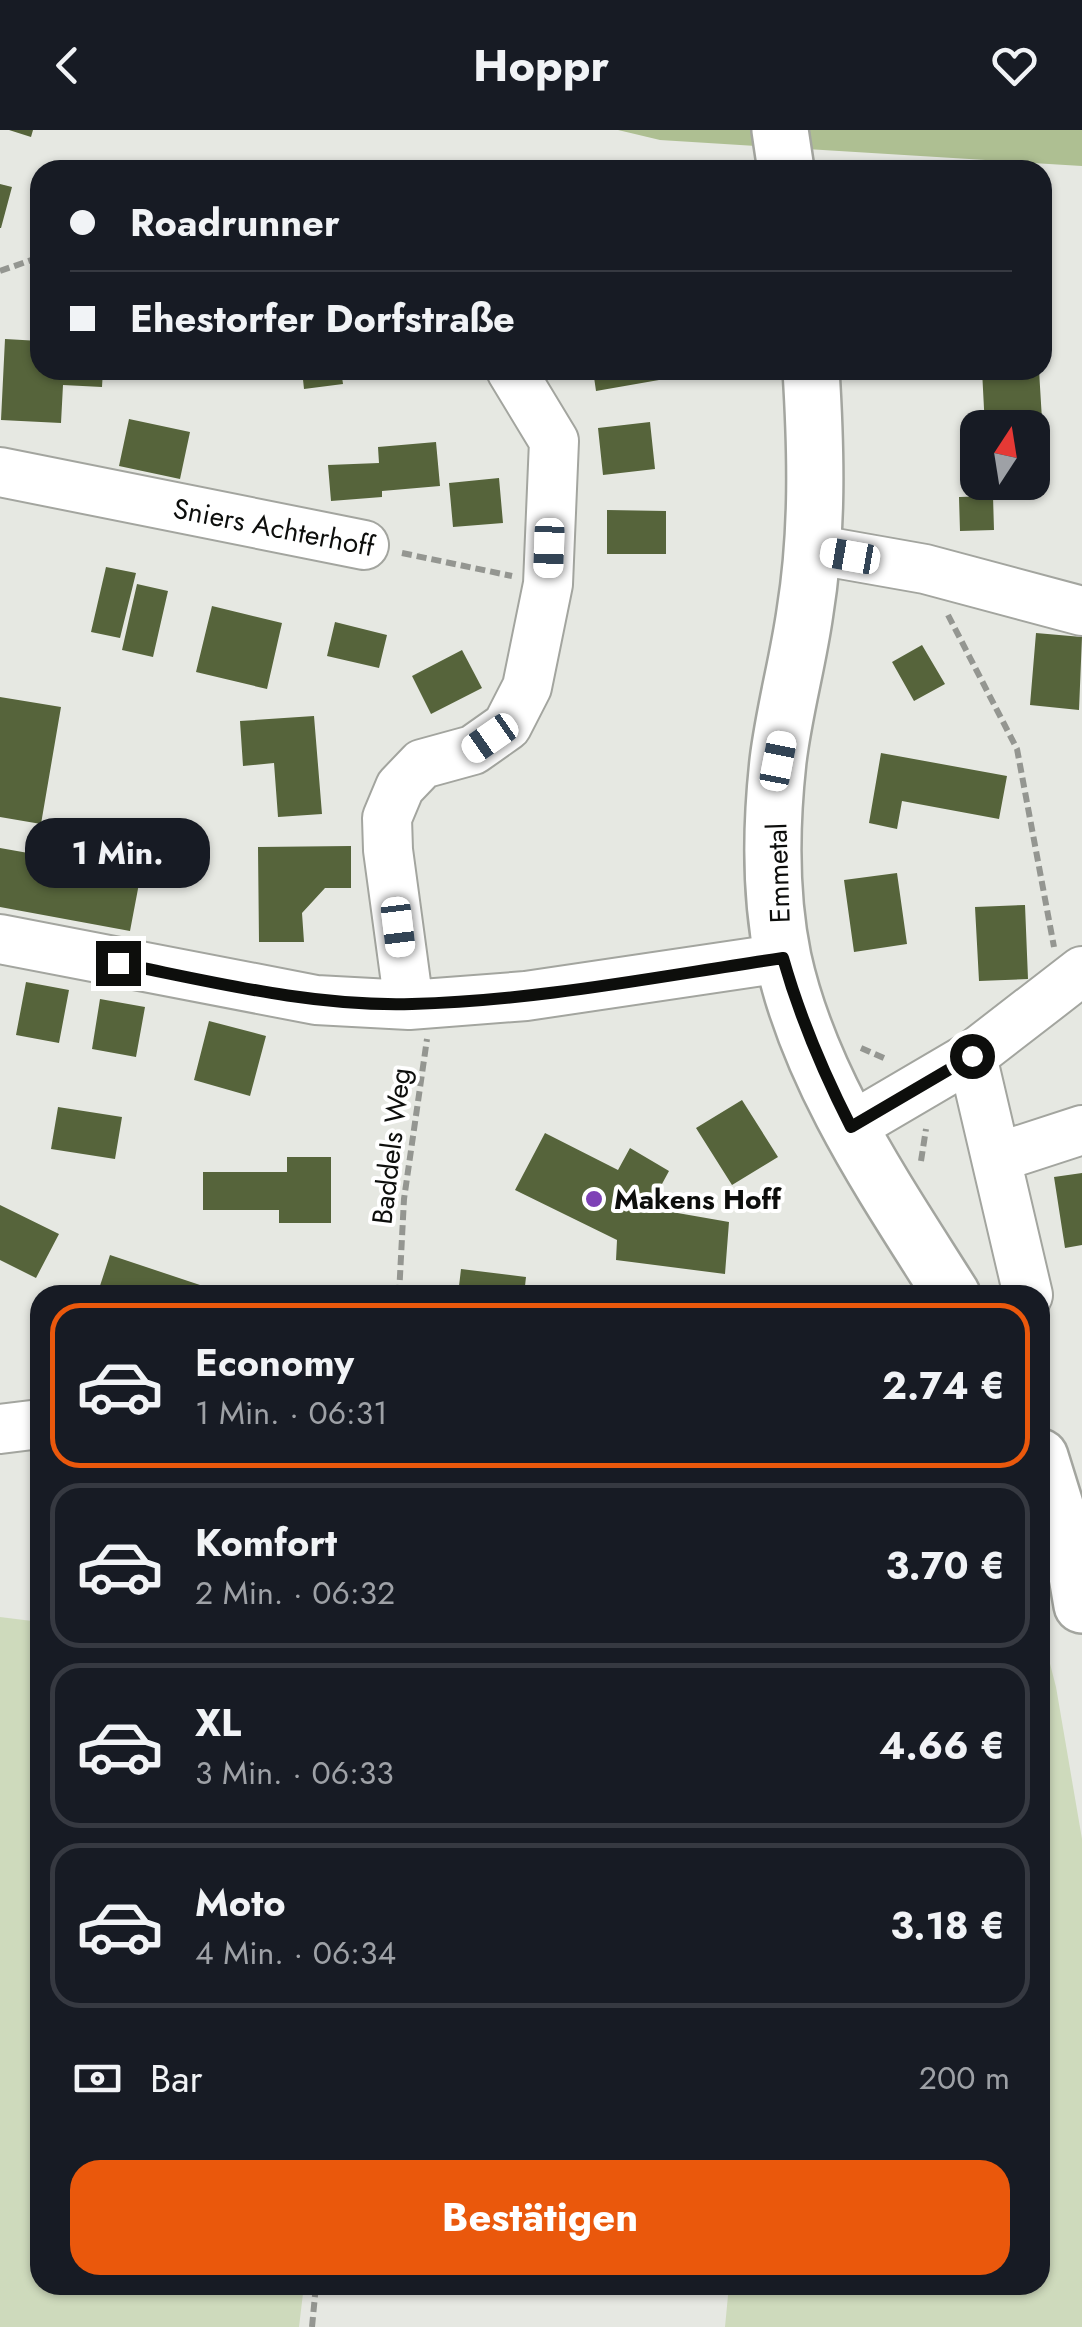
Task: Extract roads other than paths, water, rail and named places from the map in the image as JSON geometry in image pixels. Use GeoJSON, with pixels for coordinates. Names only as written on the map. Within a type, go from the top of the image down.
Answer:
{"type":"FeatureCollection","features":[{"type":"Feature","properties":{"kind":"main road"},"geometry":{"type":"LineString","coordinates":[[780,130],[784,160]]}},
{"type":"Feature","properties":{"kind":"main road","name":"Emmetal"},"geometry":{"type":"LineString","coordinates":[[811,380],[815,484],[812,549],[806,611],[778,761],[775,900],[783,958],[800,1017],[826,1079],[946,1285]]}},
{"type":"Feature","properties":{"kind":"main road"},"geometry":{"type":"LineString","coordinates":[[1050,1490],[1082,1606]]}},
{"type":"Feature","properties":{"kind":"street"},"geometry":{"type":"LineString","coordinates":[[420,1004],[388,850],[387,818],[400,787],[422,764],[473,750],[507,726],[527,687],[548,584],[554,441],[517,380]]}},
{"type":"Feature","properties":{"kind":"street","name":"Sniers Achterhoff"},"geometry":{"type":"LineString","coordinates":[[0,472],[364,545]]}},
{"type":"Feature","properties":{"kind":"street"},"geometry":{"type":"LineString","coordinates":[[812,549],[925,569],[1082,611]]}},
{"type":"Feature","properties":{"kind":"street"},"geometry":{"type":"LineString","coordinates":[[0,940],[316,1000],[420,1004],[526,996],[783,958]]}},
{"type":"Feature","properties":{"kind":"street"},"geometry":{"type":"LineString","coordinates":[[851,1127],[972,1056],[1072,979]]}},
{"type":"Feature","properties":{"kind":"street"},"geometry":{"type":"LineString","coordinates":[[972,1056],[1026,1285]]}},
{"type":"Feature","properties":{"kind":"street"},"geometry":{"type":"LineString","coordinates":[[996,1158],[1082,1130]]}},
{"type":"Feature","properties":{"kind":"street"},"geometry":{"type":"LineString","coordinates":[[0,1430],[30,1426]]}},
{"type":"Feature","properties":{"kind":"place","name":"Makens Hoff"},"geometry":{"type":"Point","coordinates":[594,1199]}}]}
